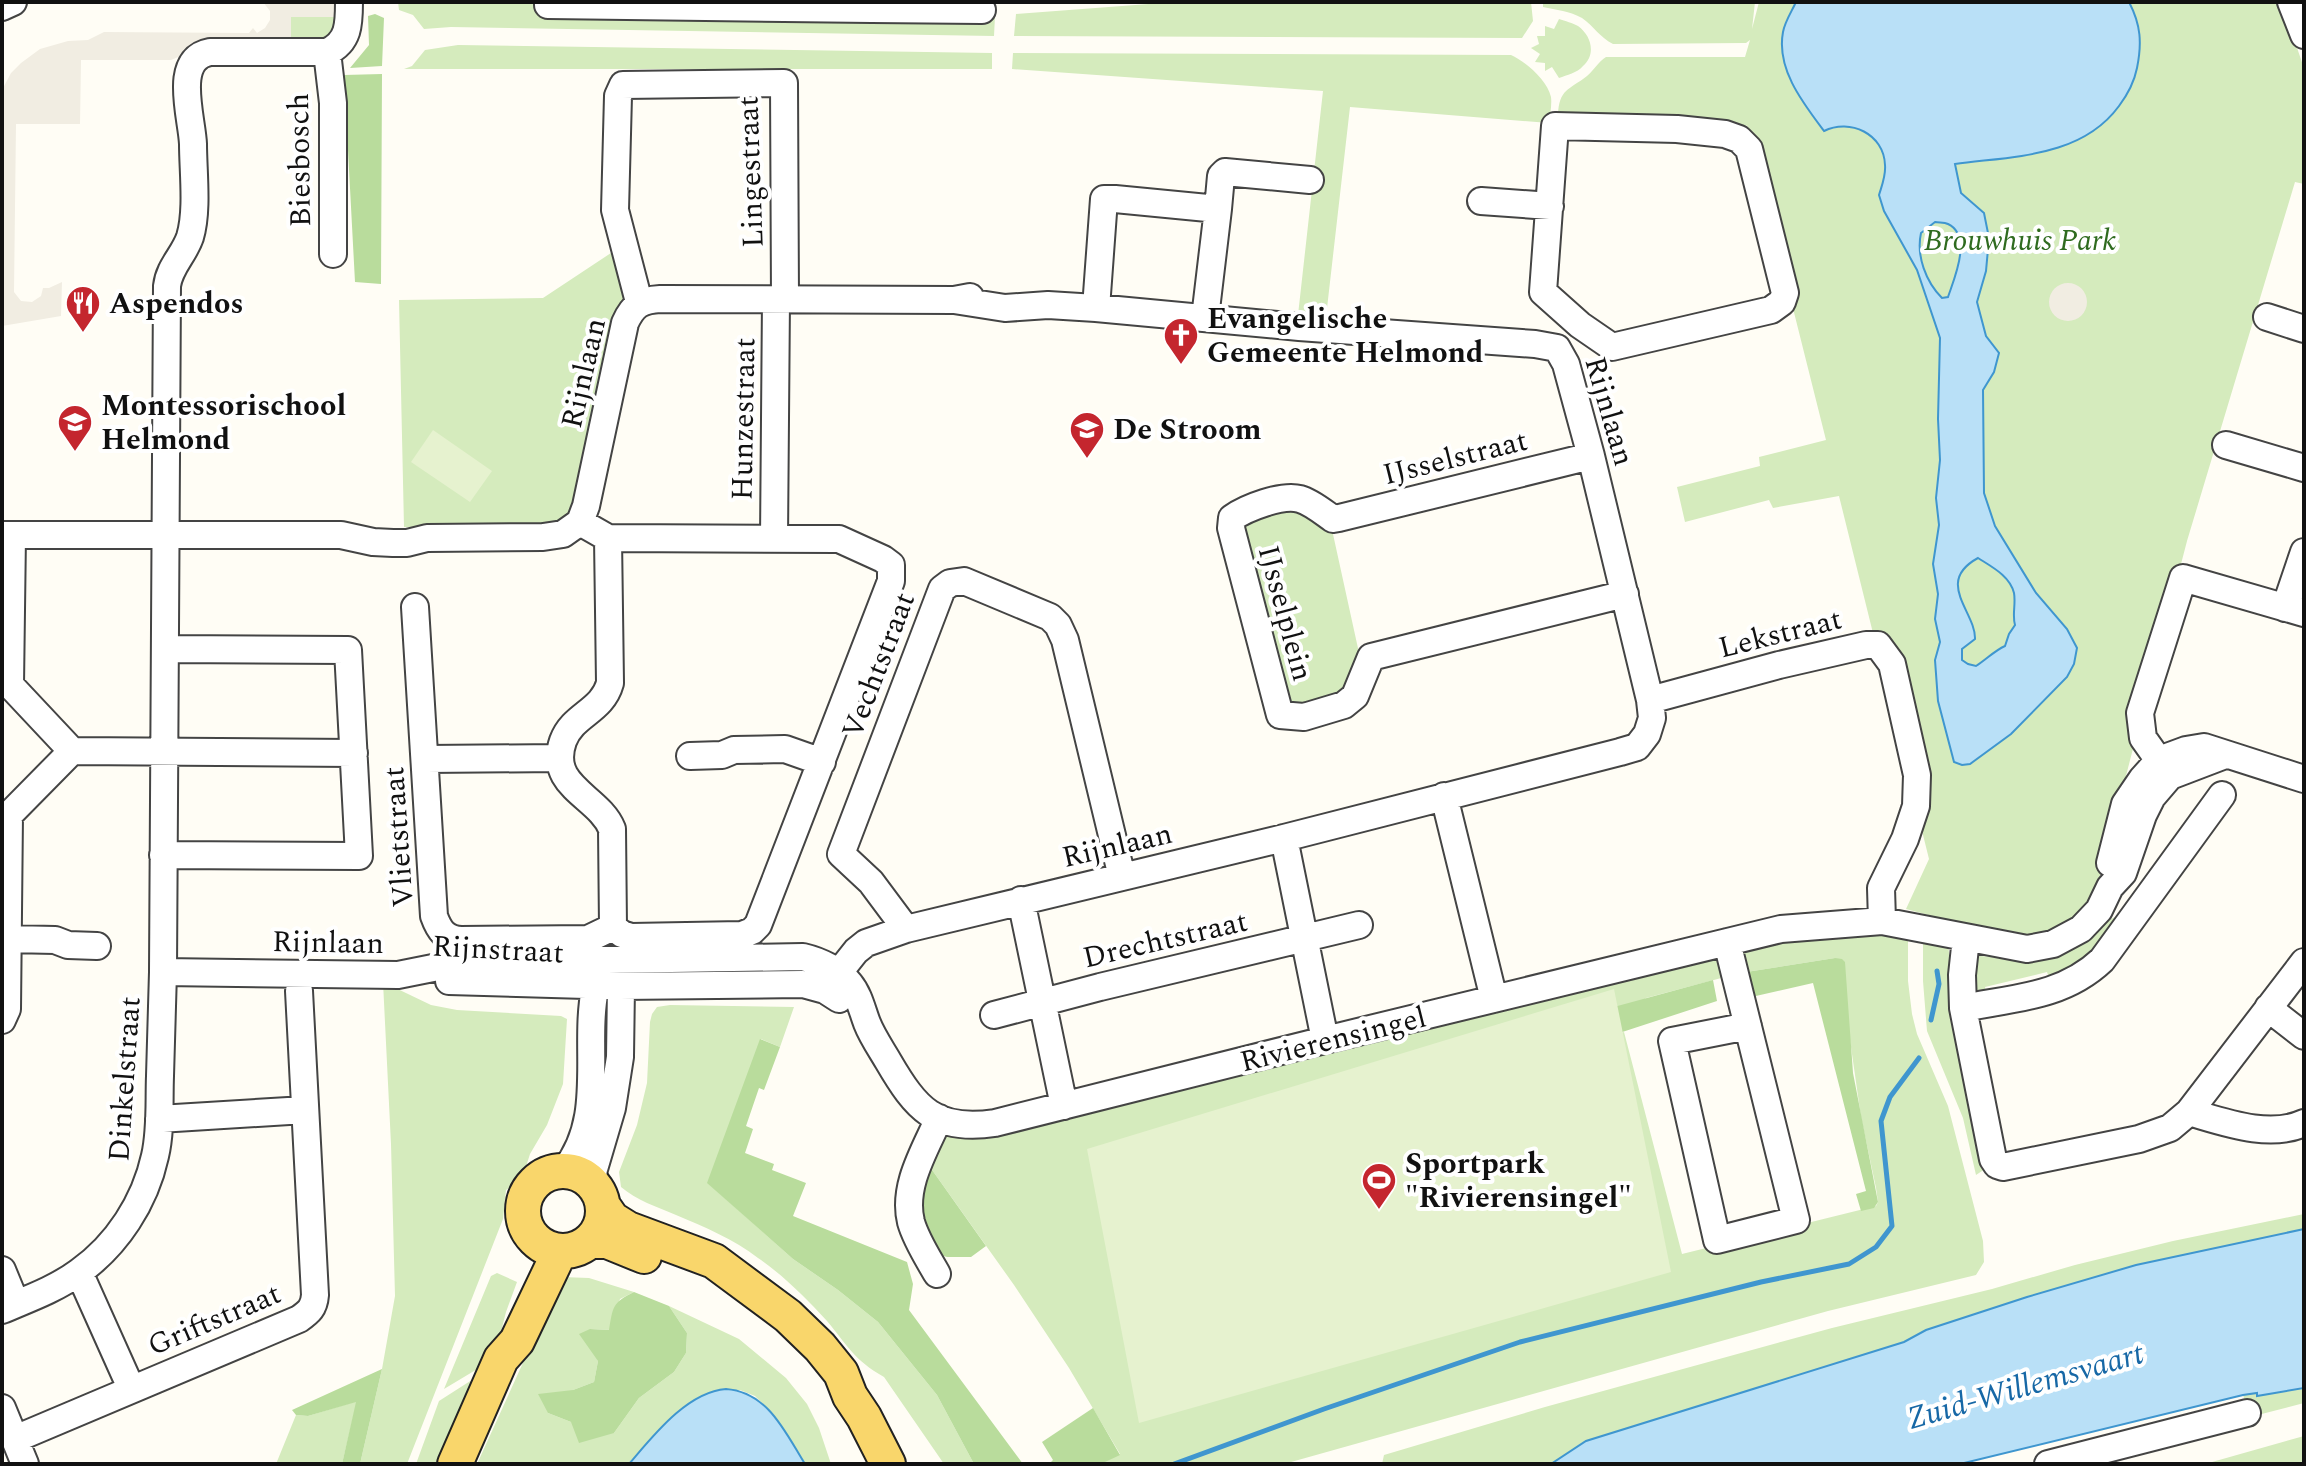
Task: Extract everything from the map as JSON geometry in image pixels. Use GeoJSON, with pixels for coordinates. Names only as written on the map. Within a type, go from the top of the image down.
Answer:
{"type":"FeatureCollection","features":[{"type":"Feature","properties":{"kind":"main road"},"geometry":{"type":"LineString","coordinates":[[850,1396],[830,1382],[810,1358],[776,1328],[702,1280],[607,1241],[562,1245],[529,1232],[523,1209],[532,1186],[552,1173],[586,1187],[612,1219],[628,1229],[714,1261],[762,1295],[820,1347],[841,1373],[850,1396],[888,1464]]}},
{"type":"Feature","properties":{"kind":"main road"},"geometry":{"type":"LineString","coordinates":[[455,1464],[503,1356],[505,1333],[562,1245],[601,1225],[586,1187]]}},
{"type":"Feature","properties":{"kind":"street"},"geometry":{"type":"LineString","coordinates":[[2,7],[13,2]]}},
{"type":"Feature","properties":{"kind":"street","name":"Biesbosch"},"geometry":{"type":"LineString","coordinates":[[333,254],[333,103],[328,58],[348,29],[349,2]]}},
{"type":"Feature","properties":{"kind":"street","name":"Biesbosch"},"geometry":{"type":"LineString","coordinates":[[166,535],[167,286],[168,275],[186,249],[192,232],[192,125],[201,77],[211,68],[225,63],[328,58],[338,64],[351,58],[362,40],[363,2]]}},
{"type":"Feature","properties":{"kind":"street"},"geometry":{"type":"LineString","coordinates":[[548,2],[548,5],[872,6],[982,10]]}},
{"type":"Feature","properties":{"kind":"street"},"geometry":{"type":"LineString","coordinates":[[2291,2],[2304,35]]}},
{"type":"Feature","properties":{"kind":"street","name":"Lingestraat"},"geometry":{"type":"LineString","coordinates":[[639,302],[615,210],[618,96],[623,85],[784,83],[780,300]]}},
{"type":"Feature","properties":{"kind":"street"},"geometry":{"type":"LineString","coordinates":[[1555,126],[1677,129],[1725,134],[1739,139],[1749,149],[1785,293],[1782,302],[1771,310],[1612,347],[1580,325],[1543,292],[1555,126]]}},
{"type":"Feature","properties":{"kind":"street"},"geometry":{"type":"LineString","coordinates":[[1205,318],[1221,176],[1225,172],[1310,180]]}},
{"type":"Feature","properties":{"kind":"street"},"geometry":{"type":"LineString","coordinates":[[1096,308],[1104,199],[1218,209]]}},
{"type":"Feature","properties":{"kind":"street"},"geometry":{"type":"LineString","coordinates":[[1481,201],[1550,206]]}},
{"type":"Feature","properties":{"kind":"street","name":"Rijnlaan"},"geometry":{"type":"LineString","coordinates":[[580,522],[625,323],[630,311],[639,302],[660,299],[954,300],[1005,308],[1048,305],[1096,308],[1535,344],[1557,348],[1566,364],[1650,700],[1652,718],[1647,734],[1637,747],[1284,838],[906,929],[866,943],[831,982]]}},
{"type":"Feature","properties":{"kind":"street","name":"Hunzestraat"},"geometry":{"type":"LineString","coordinates":[[774,539],[780,300]]}},
{"type":"Feature","properties":{"kind":"street"},"geometry":{"type":"LineString","coordinates":[[2267,317],[2304,329]]}},
{"type":"Feature","properties":{"kind":"street"},"geometry":{"type":"LineString","coordinates":[[1557,348],[1580,325]]}},
{"type":"Feature","properties":{"kind":"street"},"geometry":{"type":"LineString","coordinates":[[2226,445],[2304,468]]}},
{"type":"Feature","properties":{"kind":"street","name":"IJsselstraat"},"geometry":{"type":"LineString","coordinates":[[1333,519],[1591,456]]}},
{"type":"Feature","properties":{"kind":"street","name":"IJsselplein"},"geometry":{"type":"LineString","coordinates":[[1333,519],[1302,499],[1289,497],[1243,510],[1232,518],[1231,528],[1280,715],[1304,717],[1344,705],[1355,696],[1371,657],[1625,594]]}},
{"type":"Feature","properties":{"kind":"street"},"geometry":{"type":"LineString","coordinates":[[354,753],[72,751],[6,689],[7,535],[353,536],[373,542],[407,543],[427,538],[543,537],[563,534],[580,522]]}},
{"type":"Feature","properties":{"kind":"street","name":"Hunzestraat"},"geometry":{"type":"LineString","coordinates":[[580,522],[608,538],[839,539],[891,565],[891,581],[758,925],[742,935],[631,937],[613,927]]}},
{"type":"Feature","properties":{"kind":"street"},"geometry":{"type":"LineString","coordinates":[[163,972],[166,535]]}},
{"type":"Feature","properties":{"kind":"street"},"geometry":{"type":"LineString","coordinates":[[608,538],[610,683],[607,693],[595,708],[569,729],[560,758],[570,785],[598,808],[612,829],[613,927]]}},
{"type":"Feature","properties":{"kind":"street"},"geometry":{"type":"LineString","coordinates":[[2304,552],[2294,611],[2183,578],[2140,713],[2143,738],[2164,768],[2186,750],[2204,747],[2304,779]]}},
{"type":"Feature","properties":{"kind":"street","name":"Vechtstraat"},"geometry":{"type":"LineString","coordinates":[[906,929],[871,882],[841,854],[942,589],[950,583],[964,581],[1050,617],[1058,625],[1065,640],[1122,877]]}},
{"type":"Feature","properties":{"kind":"street","name":"Vlietstraat"},"geometry":{"type":"LineString","coordinates":[[415,607],[434,916],[442,932],[453,940],[588,939],[613,927]]}},
{"type":"Feature","properties":{"kind":"street","name":"Lekstraat"},"geometry":{"type":"LineString","coordinates":[[1650,700],[1779,665],[1878,645],[1892,664],[1917,775],[1916,806],[1905,839],[1881,888],[1882,921]]}},
{"type":"Feature","properties":{"kind":"street"},"geometry":{"type":"LineString","coordinates":[[163,855],[359,856],[348,650],[165,649]]}},
{"type":"Feature","properties":{"kind":"street"},"geometry":{"type":"LineString","coordinates":[[690,756],[722,755],[734,750],[785,749],[822,762]]}},
{"type":"Feature","properties":{"kind":"street"},"geometry":{"type":"LineString","coordinates":[[2,1020],[7,1009],[9,939],[5,813],[72,751]]}},
{"type":"Feature","properties":{"kind":"street"},"geometry":{"type":"LineString","coordinates":[[426,759],[560,758]]}},
{"type":"Feature","properties":{"kind":"street","name":"Rivierensingel"},"geometry":{"type":"LineString","coordinates":[[608,960],[803,957],[819,960],[831,982],[849,983],[854,990],[868,1025],[908,1094],[924,1110],[939,1118],[954,1124],[975,1126],[1781,929],[1882,921],[2027,949],[2053,944],[2081,929],[2099,910],[2110,887],[2109,866],[2125,804],[2142,779],[2164,768]]}},
{"type":"Feature","properties":{"kind":"street"},"geometry":{"type":"LineString","coordinates":[[1963,1008],[2056,990],[2086,975],[2102,960],[2222,795]]}},
{"type":"Feature","properties":{"kind":"street"},"geometry":{"type":"LineString","coordinates":[[1444,796],[1494,999]]}},
{"type":"Feature","properties":{"kind":"street"},"geometry":{"type":"LineString","coordinates":[[1284,838],[1325,1040]]}},
{"type":"Feature","properties":{"kind":"street"},"geometry":{"type":"LineString","coordinates":[[1021,900],[1064,1106]]}},
{"type":"Feature","properties":{"kind":"street","name":"Drechtstraat"},"geometry":{"type":"LineString","coordinates":[[994,1015],[1359,925]]}},
{"type":"Feature","properties":{"kind":"street"},"geometry":{"type":"LineString","coordinates":[[1966,938],[1962,975],[1963,1008],[1993,1159],[2003,1167],[2139,1139],[2170,1128],[2189,1112],[2304,962]]}},
{"type":"Feature","properties":{"kind":"street"},"geometry":{"type":"LineString","coordinates":[[9,939],[55,940],[68,945],[97,946]]}},
{"type":"Feature","properties":{"kind":"street"},"geometry":{"type":"LineString","coordinates":[[1727,942],[1748,1026],[1796,1220],[1717,1240],[1672,1041],[1748,1026]]}},
{"type":"Feature","properties":{"kind":"street","name":"Rijnlaan"},"geometry":{"type":"LineString","coordinates":[[163,972],[398,975],[438,967],[556,959],[608,960]]}},
{"type":"Feature","properties":{"kind":"street"},"geometry":{"type":"LineString","coordinates":[[586,1187],[573,1160],[584,1136],[589,1114],[591,1016],[609,986],[608,960]]}},
{"type":"Feature","properties":{"kind":"street","name":"Dinkelstraat"},"geometry":{"type":"LineString","coordinates":[[9,1307],[54,1287],[79,1272],[102,1252],[122,1230],[148,1183],[156,1154],[159,1119],[163,972]]}},
{"type":"Feature","properties":{"kind":"street","name":"Rijnstraat"},"geometry":{"type":"LineString","coordinates":[[398,975],[453,981],[609,986]]}},
{"type":"Feature","properties":{"kind":"street"},"geometry":{"type":"LineString","coordinates":[[609,986],[831,982]]}},
{"type":"Feature","properties":{"kind":"street","name":"Griftstraat"},"geometry":{"type":"LineString","coordinates":[[25,1464],[8,1428],[131,1388],[299,1319],[311,1311],[315,1295],[299,991]]}},
{"type":"Feature","properties":{"kind":"street"},"geometry":{"type":"LineString","coordinates":[[2268,1008],[2304,1036]]}},
{"type":"Feature","properties":{"kind":"street"},"geometry":{"type":"LineString","coordinates":[[159,1119],[305,1110]]}},
{"type":"Feature","properties":{"kind":"street"},"geometry":{"type":"LineString","coordinates":[[2189,1112],[2251,1129],[2295,1127],[2304,1123]]}},
{"type":"Feature","properties":{"kind":"street"},"geometry":{"type":"LineString","coordinates":[[937,1274],[911,1222],[910,1197],[914,1174],[939,1118]]}},
{"type":"Feature","properties":{"kind":"street"},"geometry":{"type":"LineString","coordinates":[[2,1270],[9,1307]]}},
{"type":"Feature","properties":{"kind":"street","name":"Griftstraat"},"geometry":{"type":"LineString","coordinates":[[79,1272],[131,1388]]}},
{"type":"Feature","properties":{"kind":"street"},"geometry":{"type":"LineString","coordinates":[[2048,1464],[2247,1413]]}},
{"type":"Feature","properties":{"kind":"green space"},"geometry":{"type":"Polygon","coordinates":[[[398,2],[541,3],[971,19],[995,16],[994,36],[424,29],[413,15],[399,10],[398,2]]]}},
{"type":"Feature","properties":{"kind":"green space"},"geometry":{"type":"Polygon","coordinates":[[[1175,2],[1531,2],[1533,21],[1522,38],[1014,36],[1016,14],[1175,2]]]}},
{"type":"Feature","properties":{"kind":"green space","name":"Brouwhuis Park"},"geometry":{"type":"Polygon","coordinates":[[[1543,2],[1755,2],[1752,29],[1759,2],[2281,2],[2304,68],[2304,184],[2295,182],[2187,541],[2095,895],[2061,933],[2007,936],[1906,909],[1929,859],[1839,496],[1773,508],[1769,500],[1685,522],[1677,487],[1760,466],[1759,457],[1826,440],[1747,125],[1740,132],[1558,115],[1559,106],[1566,91],[1606,57],[1745,57],[1750,40],[1746,43],[1613,44],[1582,18],[1543,7],[1543,2]]]}},
{"type":"Feature","properties":{"kind":"green space"},"geometry":{"type":"Polygon","coordinates":[[[375,14],[384,18],[382,66],[350,68],[369,45],[368,16],[375,14]]]}},
{"type":"Feature","properties":{"kind":"green space"},"geometry":{"type":"Polygon","coordinates":[[[290,17],[339,17],[331,38],[291,38],[290,17]]]}},
{"type":"Feature","properties":{"kind":"green space"},"geometry":{"type":"Polygon","coordinates":[[[1559,19],[1583,30],[1591,51],[1581,68],[1559,78],[1552,67],[1545,71],[1545,63],[1535,62],[1540,54],[1531,48],[1539,44],[1537,36],[1545,36],[1545,26],[1554,29],[1559,19]]]}},
{"type":"Feature","properties":{"kind":"green space"},"geometry":{"type":"Polygon","coordinates":[[[458,45],[992,53],[992,69],[404,69],[412,66],[425,50],[458,45]]]}},
{"type":"Feature","properties":{"kind":"green space"},"geometry":{"type":"Polygon","coordinates":[[[1013,53],[1511,55],[1541,78],[1551,97],[1551,110],[1549,123],[1350,107],[1326,317],[1298,315],[1323,91],[1012,69],[1013,53]]]}},
{"type":"Feature","properties":{"kind":"green space"},"geometry":{"type":"Polygon","coordinates":[[[382,74],[381,284],[355,282],[344,75],[382,74]]]}},
{"type":"Feature","properties":{"kind":"green space"},"geometry":{"type":"Polygon","coordinates":[[[617,249],[626,296],[577,511],[556,526],[404,527],[399,300],[543,298],[617,249]]]}},
{"type":"Feature","properties":{"kind":"green space"},"geometry":{"type":"Polygon","coordinates":[[[433,430],[492,471],[470,502],[411,462],[433,430]]]}},
{"type":"Feature","properties":{"kind":"green space"},"geometry":{"type":"Polygon","coordinates":[[[1297,506],[1331,525],[1361,662],[1339,700],[1287,712],[1240,520],[1297,506]]]}},
{"type":"Feature","properties":{"kind":"green space"},"geometry":{"type":"Polygon","coordinates":[[[2118,917],[2082,966],[2051,984],[2047,972],[1985,987],[1987,999],[1975,997],[1970,967],[1979,956],[2038,960],[2056,956],[2080,945],[2118,917]]]}},
{"type":"Feature","properties":{"kind":"green space"},"geometry":{"type":"Polygon","coordinates":[[[1877,930],[1908,938],[1912,1014],[1917,1034],[1948,1106],[1983,1241],[1984,1262],[1976,1275],[1828,1311],[1284,1464],[1101,1464],[1120,1454],[1069,1368],[1014,1285],[925,1160],[938,1128],[1714,956],[1725,977],[1646,998],[1604,1038],[1624,1032],[1682,1254],[1876,1206],[1876,1188],[1835,958],[1740,973],[1739,946],[1877,930]]]}},
{"type":"Feature","properties":{"kind":"green space"},"geometry":{"type":"Polygon","coordinates":[[[1923,940],[1948,944],[1955,1007],[1988,1167],[1976,1175],[1963,1118],[1927,1031],[1923,940]]]}},
{"type":"Feature","properties":{"kind":"green space"},"geometry":{"type":"Polygon","coordinates":[[[1835,958],[1845,962],[1853,1073],[1878,1202],[1874,1208],[1861,1211],[1856,1194],[1866,1191],[1813,983],[1747,998],[1740,973],[1835,958]]]}},
{"type":"Feature","properties":{"kind":"green space"},"geometry":{"type":"Polygon","coordinates":[[[1713,980],[1717,1001],[1604,1038],[1544,1026],[1713,980]]]}},
{"type":"Feature","properties":{"kind":"green space"},"geometry":{"type":"Polygon","coordinates":[[[383,982],[431,1005],[567,1019],[563,1084],[547,1125],[530,1154],[522,1179],[506,1190],[503,1219],[407,1464],[360,1464],[395,1296],[383,982]]]}},
{"type":"Feature","properties":{"kind":"green space","name":"Sportpark \"Rivierensingel\""},"geometry":{"type":"Polygon","coordinates":[[[1614,989],[1671,1272],[1139,1423],[1087,1149],[1614,989]]]}},
{"type":"Feature","properties":{"kind":"green space"},"geometry":{"type":"Polygon","coordinates":[[[657,1007],[794,1007],[780,1047],[761,1039],[708,1183],[793,1259],[878,1322],[937,1395],[974,1464],[944,1464],[884,1377],[858,1358],[811,1304],[768,1265],[729,1239],[647,1203],[621,1187],[619,1172],[637,1125],[647,1083],[652,1014],[657,1007]]]}},
{"type":"Feature","properties":{"kind":"green space"},"geometry":{"type":"Polygon","coordinates":[[[760,1039],[780,1047],[764,1090],[759,1088],[746,1126],[753,1129],[745,1153],[774,1164],[772,1170],[806,1183],[793,1216],[907,1262],[913,1284],[909,1310],[1023,1464],[974,1464],[937,1395],[878,1322],[793,1259],[707,1183],[760,1039]]]}},
{"type":"Feature","properties":{"kind":"green space"},"geometry":{"type":"Polygon","coordinates":[[[925,1160],[986,1246],[971,1257],[947,1257],[924,1250],[918,1238],[925,1160]]]}},
{"type":"Feature","properties":{"kind":"green space"},"geometry":{"type":"Polygon","coordinates":[[[2304,1214],[2304,1229],[2136,1266],[2027,1297],[1926,1330],[1904,1342],[1586,1441],[1551,1464],[1382,1464],[1384,1455],[1832,1328],[2173,1241],[2304,1214]]]}},
{"type":"Feature","properties":{"kind":"green space"},"geometry":{"type":"Polygon","coordinates":[[[497,1273],[517,1282],[494,1359],[444,1389],[491,1276],[497,1273]]]}},
{"type":"Feature","properties":{"kind":"green space"},"geometry":{"type":"Polygon","coordinates":[[[562,1277],[589,1278],[634,1292],[620,1299],[610,1330],[590,1329],[598,1361],[594,1382],[573,1390],[548,1413],[614,1433],[639,1398],[674,1372],[686,1353],[687,1333],[669,1306],[739,1339],[786,1378],[807,1404],[831,1464],[805,1464],[768,1409],[755,1396],[740,1390],[695,1399],[629,1464],[477,1464],[562,1277]]]}},
{"type":"Feature","properties":{"kind":"green space"},"geometry":{"type":"Polygon","coordinates":[[[634,1292],[669,1306],[687,1333],[686,1353],[674,1372],[639,1398],[614,1433],[579,1443],[571,1422],[548,1413],[538,1394],[573,1390],[594,1382],[598,1361],[579,1334],[590,1329],[609,1330],[615,1306],[634,1292]]]}},
{"type":"Feature","properties":{"kind":"green space"},"geometry":{"type":"Polygon","coordinates":[[[382,1369],[360,1464],[342,1464],[356,1402],[308,1416],[296,1415],[292,1410],[382,1369]]]}},
{"type":"Feature","properties":{"kind":"green space"},"geometry":{"type":"Polygon","coordinates":[[[489,1369],[448,1464],[416,1464],[439,1401],[489,1369]]]}},
{"type":"Feature","properties":{"kind":"green space"},"geometry":{"type":"Polygon","coordinates":[[[2304,1388],[2304,1403],[2250,1417],[2243,1395],[2258,1395],[2304,1388]]]}},
{"type":"Feature","properties":{"kind":"green space"},"geometry":{"type":"Polygon","coordinates":[[[357,1401],[342,1464],[276,1464],[296,1415],[308,1416],[357,1401]]]}},
{"type":"Feature","properties":{"kind":"green space"},"geometry":{"type":"Polygon","coordinates":[[[1093,1408],[1120,1455],[1101,1464],[1049,1464],[1053,1460],[1042,1442],[1093,1408]]]}},
{"type":"Feature","properties":{"kind":"green space"},"geometry":{"type":"Polygon","coordinates":[[[2304,1436],[2304,1464],[2205,1464],[2304,1436]]]}},
{"type":"Feature","properties":{"kind":"shaded area"},"geometry":{"type":"Polygon","coordinates":[[[263,2],[345,2],[331,42],[207,45],[171,60],[81,60],[80,124],[16,124],[14,292],[21,301],[32,302],[41,296],[43,288],[62,282],[61,316],[2,326],[2,90],[11,73],[40,49],[68,41],[88,40],[104,32],[249,33],[253,28],[257,33],[270,20],[270,11],[263,2]],[[291,17],[291,38],[331,38],[338,17],[291,17]]]}},
{"type":"Feature","properties":{"kind":"shaded area"},"geometry":{"type":"Polygon","coordinates":[[[2068,283],[2081,289],[2087,302],[2081,315],[2068,321],[2055,315],[2049,302],[2055,289],[2068,283]]]}},
{"type":"Feature","properties":{"kind":"water"},"geometry":{"type":"Polygon","coordinates":[[[1796,2],[2129,2],[2138,26],[2140,50],[2134,79],[2122,102],[2103,123],[2085,136],[2044,152],[1955,164],[1961,193],[1984,213],[1989,238],[1986,271],[1977,302],[1986,336],[1999,353],[1994,372],[1983,390],[1984,493],[1995,526],[2036,593],[2067,629],[2077,648],[2067,677],[2011,734],[1970,764],[1954,762],[1938,701],[1935,660],[1940,642],[1935,619],[1938,594],[1933,564],[1939,525],[1936,498],[1940,460],[1940,338],[1917,270],[1884,211],[1879,195],[1885,165],[1879,145],[1872,137],[1854,128],[1834,127],[1824,131],[1787,72],[1783,32],[1796,2]],[[1935,222],[1921,233],[1920,251],[1927,276],[1942,298],[1948,297],[1961,248],[1955,230],[1946,223],[1935,222]],[[1978,558],[1965,567],[1958,587],[1975,639],[1962,649],[1962,660],[1976,666],[2005,646],[2015,625],[2012,587],[2000,572],[1978,558]]]}},
{"type":"Feature","properties":{"kind":"water","name":"Zuid-Willemsvaart"},"geometry":{"type":"Polygon","coordinates":[[[2304,1229],[2304,1388],[2257,1396],[2257,1393],[2243,1395],[1960,1464],[1551,1464],[1586,1441],[1904,1342],[1926,1330],[2027,1297],[2136,1265],[2304,1229]]]}},
{"type":"Feature","properties":{"kind":"water"},"geometry":{"type":"Polygon","coordinates":[[[726,1389],[753,1397],[764,1406],[782,1427],[805,1464],[629,1464],[684,1407],[712,1392],[726,1389]]]}},
{"type":"Feature","properties":{"kind":"waterway"},"geometry":{"type":"LineString","coordinates":[[1931,1020],[1939,984],[1937,971]]}},
{"type":"Feature","properties":{"kind":"waterway"},"geometry":{"type":"LineString","coordinates":[[1174,1464],[1520,1342],[1761,1282],[1849,1264],[1876,1247],[1892,1226],[1881,1121],[1890,1097],[1919,1058]]}},
{"type":"Feature","properties":{"kind":"place","name":"Aspendos"},"geometry":{"type":"Point","coordinates":[83,334]}},
{"type":"Feature","properties":{"kind":"place","name":"Evangelische Gemeente Helmond"},"geometry":{"type":"Point","coordinates":[1181,366]}},
{"type":"Feature","properties":{"kind":"place","name":"Montessorischool Helmond"},"geometry":{"type":"Point","coordinates":[75,453]}},
{"type":"Feature","properties":{"kind":"place","name":"De Stroom"},"geometry":{"type":"Point","coordinates":[1087,460]}},
{"type":"Feature","properties":{"kind":"place","name":"Sportpark \"Rivierensingel\""},"geometry":{"type":"Point","coordinates":[1379,1211]}}]}
